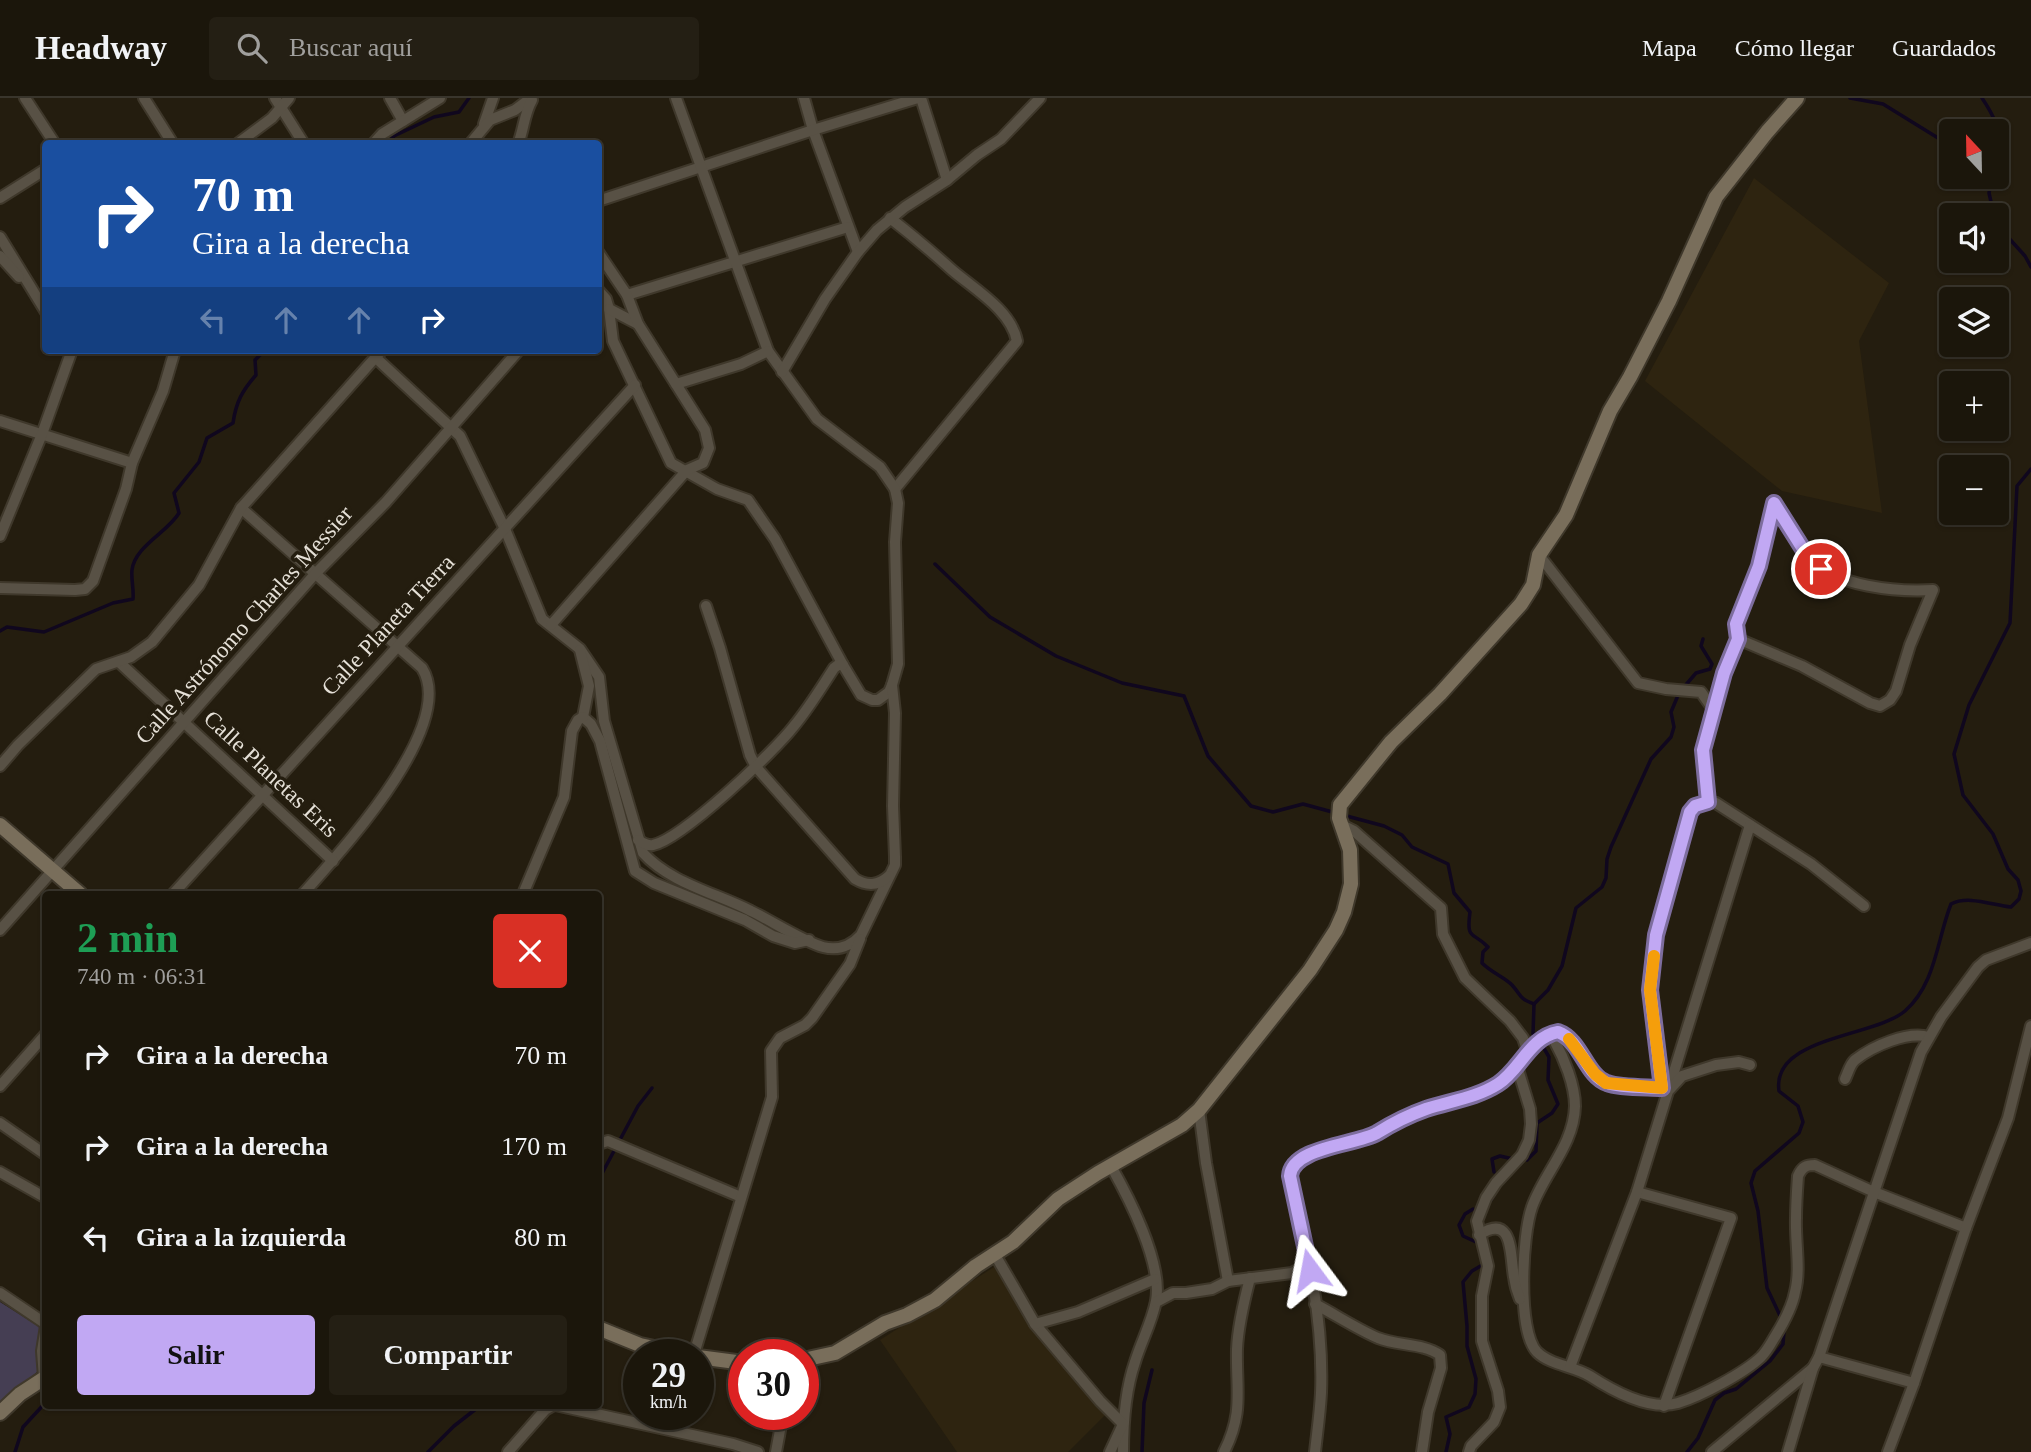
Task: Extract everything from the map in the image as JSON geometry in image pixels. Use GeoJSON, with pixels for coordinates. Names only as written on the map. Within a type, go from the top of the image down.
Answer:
{"type":"FeatureCollection","features":[{"type":"Feature","properties":{"kind":"street"},"geometry":{"type":"LineString","coordinates":[[25,98],[52,140]]}},
{"type":"Feature","properties":{"kind":"street"},"geometry":{"type":"LineString","coordinates":[[144,98],[170,140]]}},
{"type":"Feature","properties":{"kind":"street"},"geometry":{"type":"LineString","coordinates":[[275,98],[302,140]]}},
{"type":"Feature","properties":{"kind":"street"},"geometry":{"type":"LineString","coordinates":[[242,140],[272,118],[289,98]]}},
{"type":"Feature","properties":{"kind":"street"},"geometry":{"type":"LineString","coordinates":[[390,98],[403,121]]}},
{"type":"Feature","properties":{"kind":"street"},"geometry":{"type":"LineString","coordinates":[[378,140],[440,98]]}},
{"type":"Feature","properties":{"kind":"street"},"geometry":{"type":"LineString","coordinates":[[482,129],[493,98]]}},
{"type":"Feature","properties":{"kind":"street"},"geometry":{"type":"LineString","coordinates":[[473,140],[497,115],[515,110],[532,98]]}},
{"type":"Feature","properties":{"kind":"street"},"geometry":{"type":"LineString","coordinates":[[519,140],[526,109],[532,98]]}},
{"type":"Feature","properties":{"kind":"street"},"geometry":{"type":"LineString","coordinates":[[602,294],[609,309],[613,341],[671,463],[717,489],[748,500],[775,539],[861,695],[867,699],[878,700],[884,697],[892,685],[898,664],[894,542],[898,503],[895,489],[880,467],[817,419],[768,351],[676,98]]}},
{"type":"Feature","properties":{"kind":"street"},"geometry":{"type":"LineString","coordinates":[[804,98],[858,252]]}},
{"type":"Feature","properties":{"kind":"street"},"geometry":{"type":"LineString","coordinates":[[602,200],[919,98],[947,180]]}},
{"type":"Feature","properties":{"kind":"street"},"geometry":{"type":"LineString","coordinates":[[782,372],[804,339],[825,299],[858,252],[890,218],[1001,139],[1040,98]]}},
{"type":"Feature","properties":{"kind":"street"},"geometry":{"type":"LineString","coordinates":[[819,1356],[835,1353],[886,1323],[935,1300],[994,1253],[1013,1242],[1058,1199],[1182,1125],[1199,1110],[1310,970],[1336,930],[1351,884],[1350,850],[1340,824],[1340,805],[1391,742],[1440,694],[1521,604],[1533,585],[1539,555],[1566,515],[1610,411],[1669,301],[1716,197],[1797,98]]}},
{"type":"Feature","properties":{"kind":"street"},"geometry":{"type":"LineString","coordinates":[[0,198],[42,172]]}},
{"type":"Feature","properties":{"kind":"street"},"geometry":{"type":"LineString","coordinates":[[890,218],[923,243],[954,272],[984,293],[1010,324],[1016,333],[1017,341],[895,489]]}},
{"type":"Feature","properties":{"kind":"street"},"geometry":{"type":"LineString","coordinates":[[627,295],[848,227]]}},
{"type":"Feature","properties":{"kind":"street"},"geometry":{"type":"LineString","coordinates":[[0,237],[42,306]]}},
{"type":"Feature","properties":{"kind":"street"},"geometry":{"type":"LineString","coordinates":[[551,625],[687,470],[703,463],[709,448],[705,430],[638,324],[627,295],[602,258]]}},
{"type":"Feature","properties":{"kind":"street"},"geometry":{"type":"LineString","coordinates":[[1,261],[29,287]]}},
{"type":"Feature","properties":{"kind":"street"},"geometry":{"type":"LineString","coordinates":[[609,309],[638,324]]}},
{"type":"Feature","properties":{"kind":"street"},"geometry":{"type":"LineString","coordinates":[[676,384],[741,364],[768,351]]}},
{"type":"Feature","properties":{"kind":"street"},"geometry":{"type":"LineString","coordinates":[[0,536],[42,434],[71,354]]}},
{"type":"Feature","properties":{"kind":"street"},"geometry":{"type":"LineString","coordinates":[[0,588],[85,589],[93,581],[126,489],[132,463],[163,391],[174,354]]}},
{"type":"Feature","properties":{"kind":"street"},"geometry":{"type":"LineString","coordinates":[[0,766],[96,669],[104,664],[131,657],[152,642],[199,585],[241,508],[379,354],[451,427],[468,449],[505,529],[536,608],[542,618],[580,649],[599,677],[603,691],[604,721],[638,840],[643,853],[653,864],[661,885]]}},
{"type":"Feature","properties":{"kind":"street","name":"Calle Astrónomo Charles Messier"},"geometry":{"type":"LineString","coordinates":[[0,930],[51,869],[315,574],[386,502],[515,354]]}},
{"type":"Feature","properties":{"kind":"street","name":"Calle Planeta Tierra"},"geometry":{"type":"LineString","coordinates":[[176,891],[635,386]]}},
{"type":"Feature","properties":{"kind":"street"},"geometry":{"type":"LineString","coordinates":[[0,421],[132,463]]}},
{"type":"Feature","properties":{"kind":"street"},"geometry":{"type":"LineString","coordinates":[[1708,802],[1703,750],[1713,709],[1738,639],[1736,624],[1759,566],[1774,503],[1808,557],[1821,569],[1851,581],[1882,588],[1908,592],[1933,590],[1910,645],[1896,691],[1890,700],[1880,706],[1802,666],[1738,639]]}},
{"type":"Feature","properties":{"kind":"street"},"geometry":{"type":"LineString","coordinates":[[241,508],[422,668],[430,689],[429,704],[413,752],[378,804],[306,891]]}},
{"type":"Feature","properties":{"kind":"street"},"geometry":{"type":"LineString","coordinates":[[1539,555],[1638,683],[1701,692],[1713,709]]}},
{"type":"Feature","properties":{"kind":"street"},"geometry":{"type":"LineString","coordinates":[[706,606],[750,755],[756,767],[855,879],[871,885],[891,874]]}},
{"type":"Feature","properties":{"kind":"street"},"geometry":{"type":"LineString","coordinates":[[524,891],[564,797],[572,731],[583,717],[589,686],[580,649]]}},
{"type":"Feature","properties":{"kind":"street","name":"Calle Planetas Eris"},"geometry":{"type":"LineString","coordinates":[[119,662],[333,861]]}},
{"type":"Feature","properties":{"kind":"street"},"geometry":{"type":"LineString","coordinates":[[638,840],[644,845],[662,841],[684,827],[756,767],[794,727],[834,668],[843,665]]}},
{"type":"Feature","properties":{"kind":"street"},"geometry":{"type":"LineString","coordinates":[[701,1339],[772,1097],[771,1051],[780,1038],[805,1025],[812,1018],[850,964],[891,874],[895,857],[895,713],[892,685]]}},
{"type":"Feature","properties":{"kind":"street"},"geometry":{"type":"LineString","coordinates":[[583,717],[591,723],[600,741],[635,871],[641,877],[745,920],[773,936],[795,943],[809,940]]}},
{"type":"Feature","properties":{"kind":"street"},"geometry":{"type":"LineString","coordinates":[[1666,1088],[1650,990],[1656,935],[1690,812],[1695,806],[1708,802],[1716,803],[1811,864],[1849,891],[1864,906]]}},
{"type":"Feature","properties":{"kind":"street"},"geometry":{"type":"LineString","coordinates":[[1340,824],[1354,831],[1441,908],[1443,934],[1465,978],[1510,1021],[1523,1038],[1528,1053]]}},
{"type":"Feature","properties":{"kind":"street"},"geometry":{"type":"LineString","coordinates":[[0,825],[77,891]]}},
{"type":"Feature","properties":{"kind":"street"},"geometry":{"type":"LineString","coordinates":[[1570,1367],[1637,1192],[1666,1088],[1750,825]]}},
{"type":"Feature","properties":{"kind":"street"},"geometry":{"type":"LineString","coordinates":[[653,864],[822,947],[846,948],[861,935]]}},
{"type":"Feature","properties":{"kind":"street"},"geometry":{"type":"LineString","coordinates":[[1788,1452],[1813,1368],[1819,1357],[1921,1052],[1962,986],[1978,967],[1997,955],[2031,943]]}},
{"type":"Feature","properties":{"kind":"street"},"geometry":{"type":"LineString","coordinates":[[1888,1452],[1966,1228],[2008,1118],[2031,1026]]}},
{"type":"Feature","properties":{"kind":"street"},"geometry":{"type":"LineString","coordinates":[[1315,1452],[1321,1393],[1315,1304],[1290,1176],[1290,1170],[1296,1161],[1336,1145],[1373,1135],[1412,1114],[1486,1090],[1506,1079],[1544,1037],[1558,1032],[1563,1034],[1595,1074],[1606,1083],[1666,1088],[1682,1076],[1716,1066],[1739,1062],[1750,1065]]}},
{"type":"Feature","properties":{"kind":"street"},"geometry":{"type":"LineString","coordinates":[[1845,1079],[1853,1061],[1873,1050],[1910,1036],[1919,1034],[1929,1037]]}},
{"type":"Feature","properties":{"kind":"street"},"geometry":{"type":"LineString","coordinates":[[1544,1037],[1555,1040],[1575,1105],[1571,1126],[1559,1157],[1531,1209],[1522,1273],[1530,1341],[1545,1358],[1581,1371],[1605,1385],[1649,1404],[1664,1406],[1695,1396],[1751,1365],[1769,1347],[1784,1324],[1796,1290],[1798,1176],[1807,1165],[1815,1165],[1874,1192],[1966,1228]]}},
{"type":"Feature","properties":{"kind":"street"},"geometry":{"type":"LineString","coordinates":[[0,1086],[42,1039]]}},
{"type":"Feature","properties":{"kind":"street"},"geometry":{"type":"LineString","coordinates":[[1469,1452],[1494,1422],[1500,1407],[1499,1391],[1482,1340],[1482,1296],[1488,1266],[1477,1221],[1496,1184],[1522,1154],[1529,1140],[1530,1109],[1517,1066]]}},
{"type":"Feature","properties":{"kind":"street"},"geometry":{"type":"LineString","coordinates":[[1199,1110],[1228,1281]]}},
{"type":"Feature","properties":{"kind":"street"},"geometry":{"type":"LineString","coordinates":[[0,1124],[42,1152]]}},
{"type":"Feature","properties":{"kind":"street"},"geometry":{"type":"LineString","coordinates":[[602,1143],[608,1141],[741,1197]]}},
{"type":"Feature","properties":{"kind":"street"},"geometry":{"type":"LineString","coordinates":[[1111,1166],[1128,1196],[1146,1241],[1155,1279],[1156,1302],[1134,1364],[1123,1424],[1123,1452]]}},
{"type":"Feature","properties":{"kind":"street"},"geometry":{"type":"LineString","coordinates":[[1,1175],[42,1196]]}},
{"type":"Feature","properties":{"kind":"street"},"geometry":{"type":"LineString","coordinates":[[1637,1192],[1731,1218],[1664,1406]]}},
{"type":"Feature","properties":{"kind":"street"},"geometry":{"type":"LineString","coordinates":[[1479,1235],[1493,1227],[1499,1228],[1511,1244],[1517,1290],[1525,1312]]}},
{"type":"Feature","properties":{"kind":"street"},"geometry":{"type":"LineString","coordinates":[[994,1253],[1035,1324],[1123,1424]]}},
{"type":"Feature","properties":{"kind":"street"},"geometry":{"type":"LineString","coordinates":[[1156,1302],[1173,1293],[1212,1289],[1228,1281],[1300,1270],[1308,1258]]}},
{"type":"Feature","properties":{"kind":"street"},"geometry":{"type":"LineString","coordinates":[[1224,1452],[1234,1432],[1239,1398],[1239,1325],[1250,1278]]}},
{"type":"Feature","properties":{"kind":"street"},"geometry":{"type":"LineString","coordinates":[[1035,1324],[1078,1312],[1155,1279]]}},
{"type":"Feature","properties":{"kind":"street"},"geometry":{"type":"LineString","coordinates":[[0,1293],[42,1322]]}},
{"type":"Feature","properties":{"kind":"street"},"geometry":{"type":"LineString","coordinates":[[1315,1304],[1378,1338],[1408,1346],[1430,1348],[1440,1355],[1441,1368],[1428,1412],[1422,1452]]}},
{"type":"Feature","properties":{"kind":"street"},"geometry":{"type":"LineString","coordinates":[[602,1330],[625,1339]]}},
{"type":"Feature","properties":{"kind":"street"},"geometry":{"type":"LineString","coordinates":[[1819,1357],[1914,1383]]}},
{"type":"Feature","properties":{"kind":"street"},"geometry":{"type":"LineString","coordinates":[[1712,1452],[1813,1368]]}},
{"type":"Feature","properties":{"kind":"street"},"geometry":{"type":"LineString","coordinates":[[0,1413],[20,1394],[42,1379]]}},
{"type":"Feature","properties":{"kind":"street"},"geometry":{"type":"LineString","coordinates":[[508,1452],[547,1409]]}},
{"type":"Feature","properties":{"kind":"street"},"geometry":{"type":"LineString","coordinates":[[573,1409],[719,1440],[758,1452]]}},
{"type":"Feature","properties":{"kind":"street"},"geometry":{"type":"LineString","coordinates":[[1110,1452],[1123,1424]]}},
{"type":"Feature","properties":{"kind":"street"},"geometry":{"type":"LineString","coordinates":[[776,1452],[780,1430]]}},
{"type":"Feature","properties":{"kind":"shaded area"},"geometry":{"type":"Polygon","coordinates":[[[1754,178],[1889,283],[1859,341],[1882,513],[1782,491],[1645,381],[1754,178]]]}},
{"type":"Feature","properties":{"kind":"shaded area"},"geometry":{"type":"Polygon","coordinates":[[[994,1267],[1106,1414],[1068,1452],[957,1452],[880,1340],[994,1267]]]}},
{"type":"Feature","properties":{"kind":"shaded area"},"geometry":{"type":"Polygon","coordinates":[[[0,1302],[42,1328],[42,1368],[0,1404],[0,1302]]]}},
{"type":"Feature","properties":{"kind":"waterway"},"geometry":{"type":"LineString","coordinates":[[390,140],[434,117],[459,112],[469,98]]}},
{"type":"Feature","properties":{"kind":"waterway"},"geometry":{"type":"LineString","coordinates":[[1850,98],[1883,104],[1939,139]]}},
{"type":"Feature","properties":{"kind":"waterway"},"geometry":{"type":"LineString","coordinates":[[1982,98],[1994,119]]}},
{"type":"Feature","properties":{"kind":"waterway"},"geometry":{"type":"LineString","coordinates":[[1990,189],[1991,203]]}},
{"type":"Feature","properties":{"kind":"waterway"},"geometry":{"type":"LineString","coordinates":[[2009,238],[2031,267]]}},
{"type":"Feature","properties":{"kind":"waterway"},"geometry":{"type":"LineString","coordinates":[[0,631],[7,627],[44,632],[113,603],[133,599],[134,561],[145,546],[179,513],[174,493],[199,462],[207,438],[233,423],[240,397],[256,375],[255,360],[261,354]]}},
{"type":"Feature","properties":{"kind":"waterway"},"geometry":{"type":"LineString","coordinates":[[1782,1320],[1767,1288],[1758,1211],[1751,1183],[1755,1171],[1799,1133],[1803,1122],[1798,1106],[1779,1091],[1781,1073],[1791,1059],[1807,1049],[1890,1020],[1905,1011],[1915,1000],[1929,975],[1951,904],[1972,900],[2011,907],[2019,899],[2021,891],[2018,880],[2008,869],[1993,834],[1963,795],[1954,754],[1969,705],[2010,623],[2017,486],[2031,469]]}},
{"type":"Feature","properties":{"kind":"waterway"},"geometry":{"type":"LineString","coordinates":[[935,564],[990,617],[1056,656],[1122,683],[1184,696],[1208,756],[1251,806],[1273,812],[1303,804],[1336,813]]}},
{"type":"Feature","properties":{"kind":"waterway"},"geometry":{"type":"LineString","coordinates":[[1684,687],[1696,673],[1710,669],[1712,664],[1701,646],[1703,639]]}},
{"type":"Feature","properties":{"kind":"waterway"},"geometry":{"type":"LineString","coordinates":[[1534,1004],[1548,990],[1562,966],[1576,908],[1602,887],[1611,847],[1651,759],[1671,737],[1674,727],[1671,712],[1679,693]]}},
{"type":"Feature","properties":{"kind":"waterway"},"geometry":{"type":"LineString","coordinates":[[1343,815],[1384,826],[1402,835],[1412,847],[1448,864],[1454,893],[1470,912],[1470,932],[1488,947],[1483,952],[1482,963],[1534,1004],[1533,1034]]}},
{"type":"Feature","properties":{"kind":"waterway"},"geometry":{"type":"LineString","coordinates":[[1527,1160],[1536,1151],[1537,1123],[1552,1113],[1558,1104],[1548,1080],[1549,1057],[1542,1045]]}},
{"type":"Feature","properties":{"kind":"waterway"},"geometry":{"type":"LineString","coordinates":[[602,1174],[638,1106],[652,1088]]}},
{"type":"Feature","properties":{"kind":"waterway"},"geometry":{"type":"LineString","coordinates":[[1494,1172],[1492,1159],[1500,1156],[1513,1159]]}},
{"type":"Feature","properties":{"kind":"waterway"},"geometry":{"type":"LineString","coordinates":[[1491,1200],[1501,1183]]}},
{"type":"Feature","properties":{"kind":"waterway"},"geometry":{"type":"LineString","coordinates":[[1473,1209],[1465,1214],[1459,1225],[1463,1236],[1476,1242]]}},
{"type":"Feature","properties":{"kind":"waterway"},"geometry":{"type":"LineString","coordinates":[[1446,1452],[1450,1434],[1446,1417],[1469,1407],[1475,1394],[1476,1379],[1467,1346],[1463,1282],[1472,1271],[1484,1264]]}},
{"type":"Feature","properties":{"kind":"waterway"},"geometry":{"type":"LineString","coordinates":[[1687,1452],[1698,1438],[1715,1400],[1736,1389],[1770,1361],[1783,1344],[1784,1331]]}},
{"type":"Feature","properties":{"kind":"waterway"},"geometry":{"type":"LineString","coordinates":[[1142,1452],[1144,1403],[1152,1370]]}},
{"type":"Feature","properties":{"kind":"waterway"},"geometry":{"type":"LineString","coordinates":[[15,1452],[23,1427],[42,1406]]}},
{"type":"Feature","properties":{"kind":"waterway"},"geometry":{"type":"LineString","coordinates":[[428,1452],[476,1409]]}},
{"type":"Feature","properties":{"kind":"slow traffic"},"geometry":{"type":"LineString","coordinates":[[1569,1039],[1600,1080],[1611,1084],[1662,1088],[1650,990],[1654,956]]}},
{"type":"Feature","properties":{"kind":"route"},"geometry":{"type":"LineString","coordinates":[[1310,1270],[1290,1176],[1290,1170],[1296,1161],[1336,1145],[1373,1135],[1412,1114],[1486,1090],[1506,1079],[1541,1038],[1558,1032],[1569,1039],[1600,1080],[1611,1084],[1662,1088],[1650,990],[1656,935],[1690,812],[1701,802],[1708,802],[1703,750],[1724,673],[1738,639],[1736,624],[1759,566],[1774,503],[1808,557],[1821,569]]}}]}
